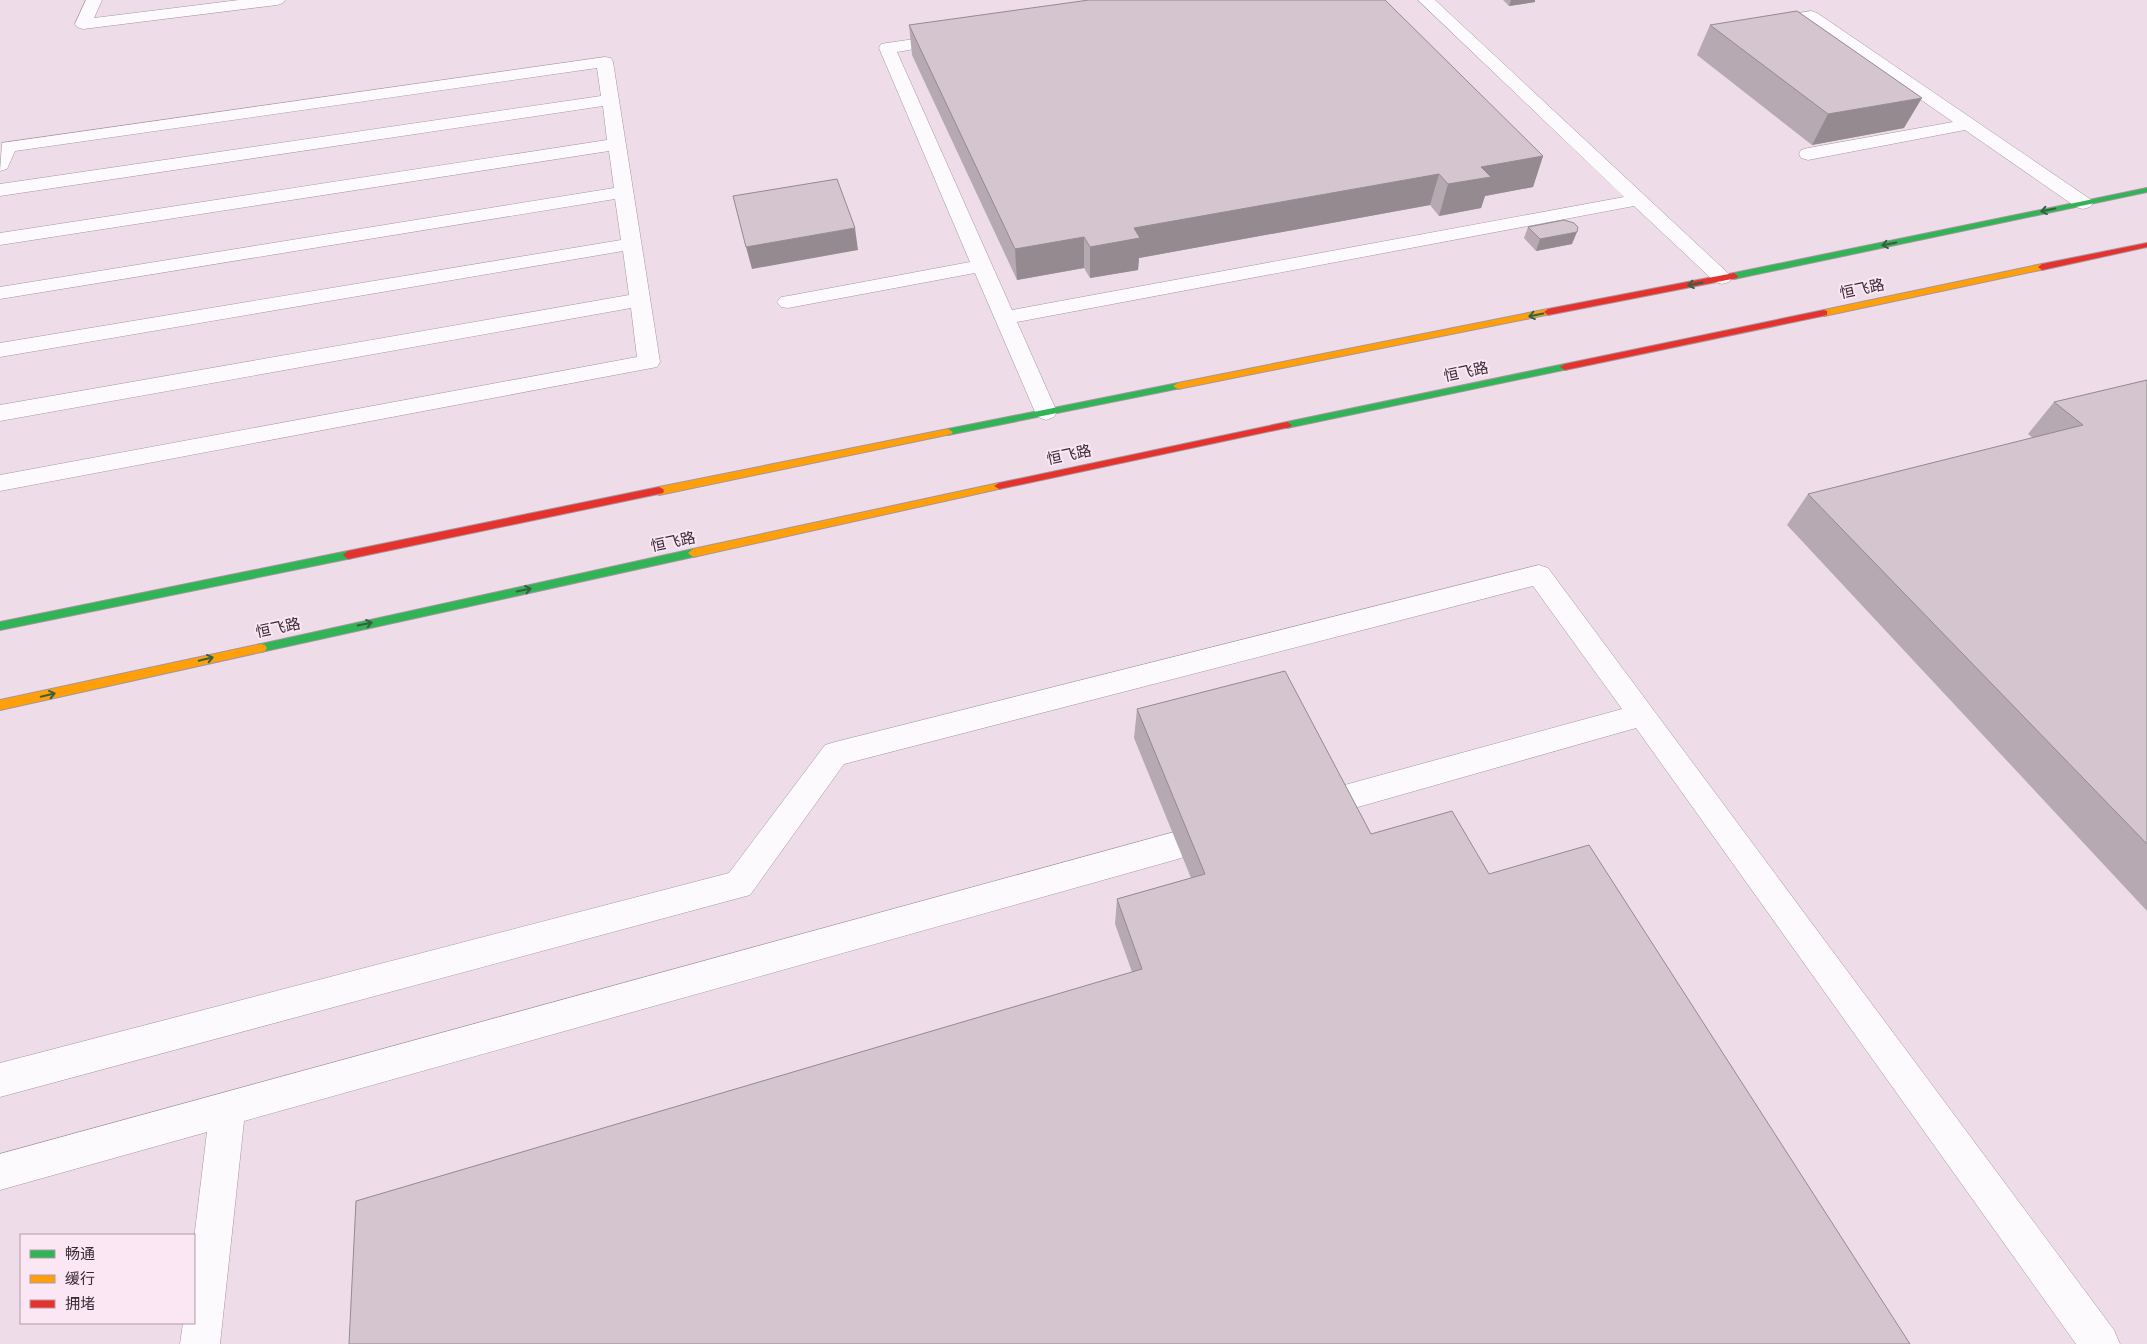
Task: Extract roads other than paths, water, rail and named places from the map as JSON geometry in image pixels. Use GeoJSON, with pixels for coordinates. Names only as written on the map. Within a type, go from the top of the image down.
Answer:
{"type":"FeatureCollection","features":[{"type":"Feature","properties":{"kind":"main road"},"geometry":{"type":"LineString","coordinates":[[0,626],[1046,412],[1722,278],[2147,190]]}},
{"type":"Feature","properties":{"kind":"main road","name":"恒飞路"},"geometry":{"type":"LineString","coordinates":[[0,705],[1072,470],[2147,245]]}},
{"type":"Feature","properties":{"kind":"lane"},"geometry":{"type":"LineString","coordinates":[[94,0],[83,24],[278,0]]}},
{"type":"Feature","properties":{"kind":"lane"},"geometry":{"type":"LineString","coordinates":[[1426,0],[1722,278]]}},
{"type":"Feature","properties":{"kind":"lane"},"geometry":{"type":"LineString","coordinates":[[1747,26],[1811,16],[2084,203]]}},
{"type":"Feature","properties":{"kind":"lane"},"geometry":{"type":"LineString","coordinates":[[966,37],[887,48],[1046,412]]}},
{"type":"Feature","properties":{"kind":"lane"},"geometry":{"type":"LineString","coordinates":[[0,165],[8,147],[604,62],[649,362],[0,483]]}},
{"type":"Feature","properties":{"kind":"lane"},"geometry":{"type":"LineString","coordinates":[[0,190],[610,100]]}},
{"type":"Feature","properties":{"kind":"lane"},"geometry":{"type":"LineString","coordinates":[[1808,154],[1969,124]]}},
{"type":"Feature","properties":{"kind":"lane"},"geometry":{"type":"LineString","coordinates":[[0,239],[616,144]]}},
{"type":"Feature","properties":{"kind":"lane"},"geometry":{"type":"LineString","coordinates":[[0,292],[624,192]]}},
{"type":"Feature","properties":{"kind":"lane"},"geometry":{"type":"LineString","coordinates":[[1004,318],[1637,200]]}},
{"type":"Feature","properties":{"kind":"lane"},"geometry":{"type":"LineString","coordinates":[[0,350],[631,244]]}},
{"type":"Feature","properties":{"kind":"lane"},"geometry":{"type":"LineString","coordinates":[[788,302],[981,266]]}},
{"type":"Feature","properties":{"kind":"lane"},"geometry":{"type":"LineString","coordinates":[[0,413],[639,300]]}},
{"type":"Feature","properties":{"kind":"lane"},"geometry":{"type":"LineString","coordinates":[[0,1080],[739,885],[835,754],[1539,575],[2100,1344]]}},
{"type":"Feature","properties":{"kind":"lane"},"geometry":{"type":"LineString","coordinates":[[1330,802],[1642,715]]}},
{"type":"Feature","properties":{"kind":"lane"},"geometry":{"type":"LineString","coordinates":[[0,1172],[1178,844]]}},
{"type":"Feature","properties":{"kind":"lane"},"geometry":{"type":"LineString","coordinates":[[200,1344],[228,1108]]}}]}
